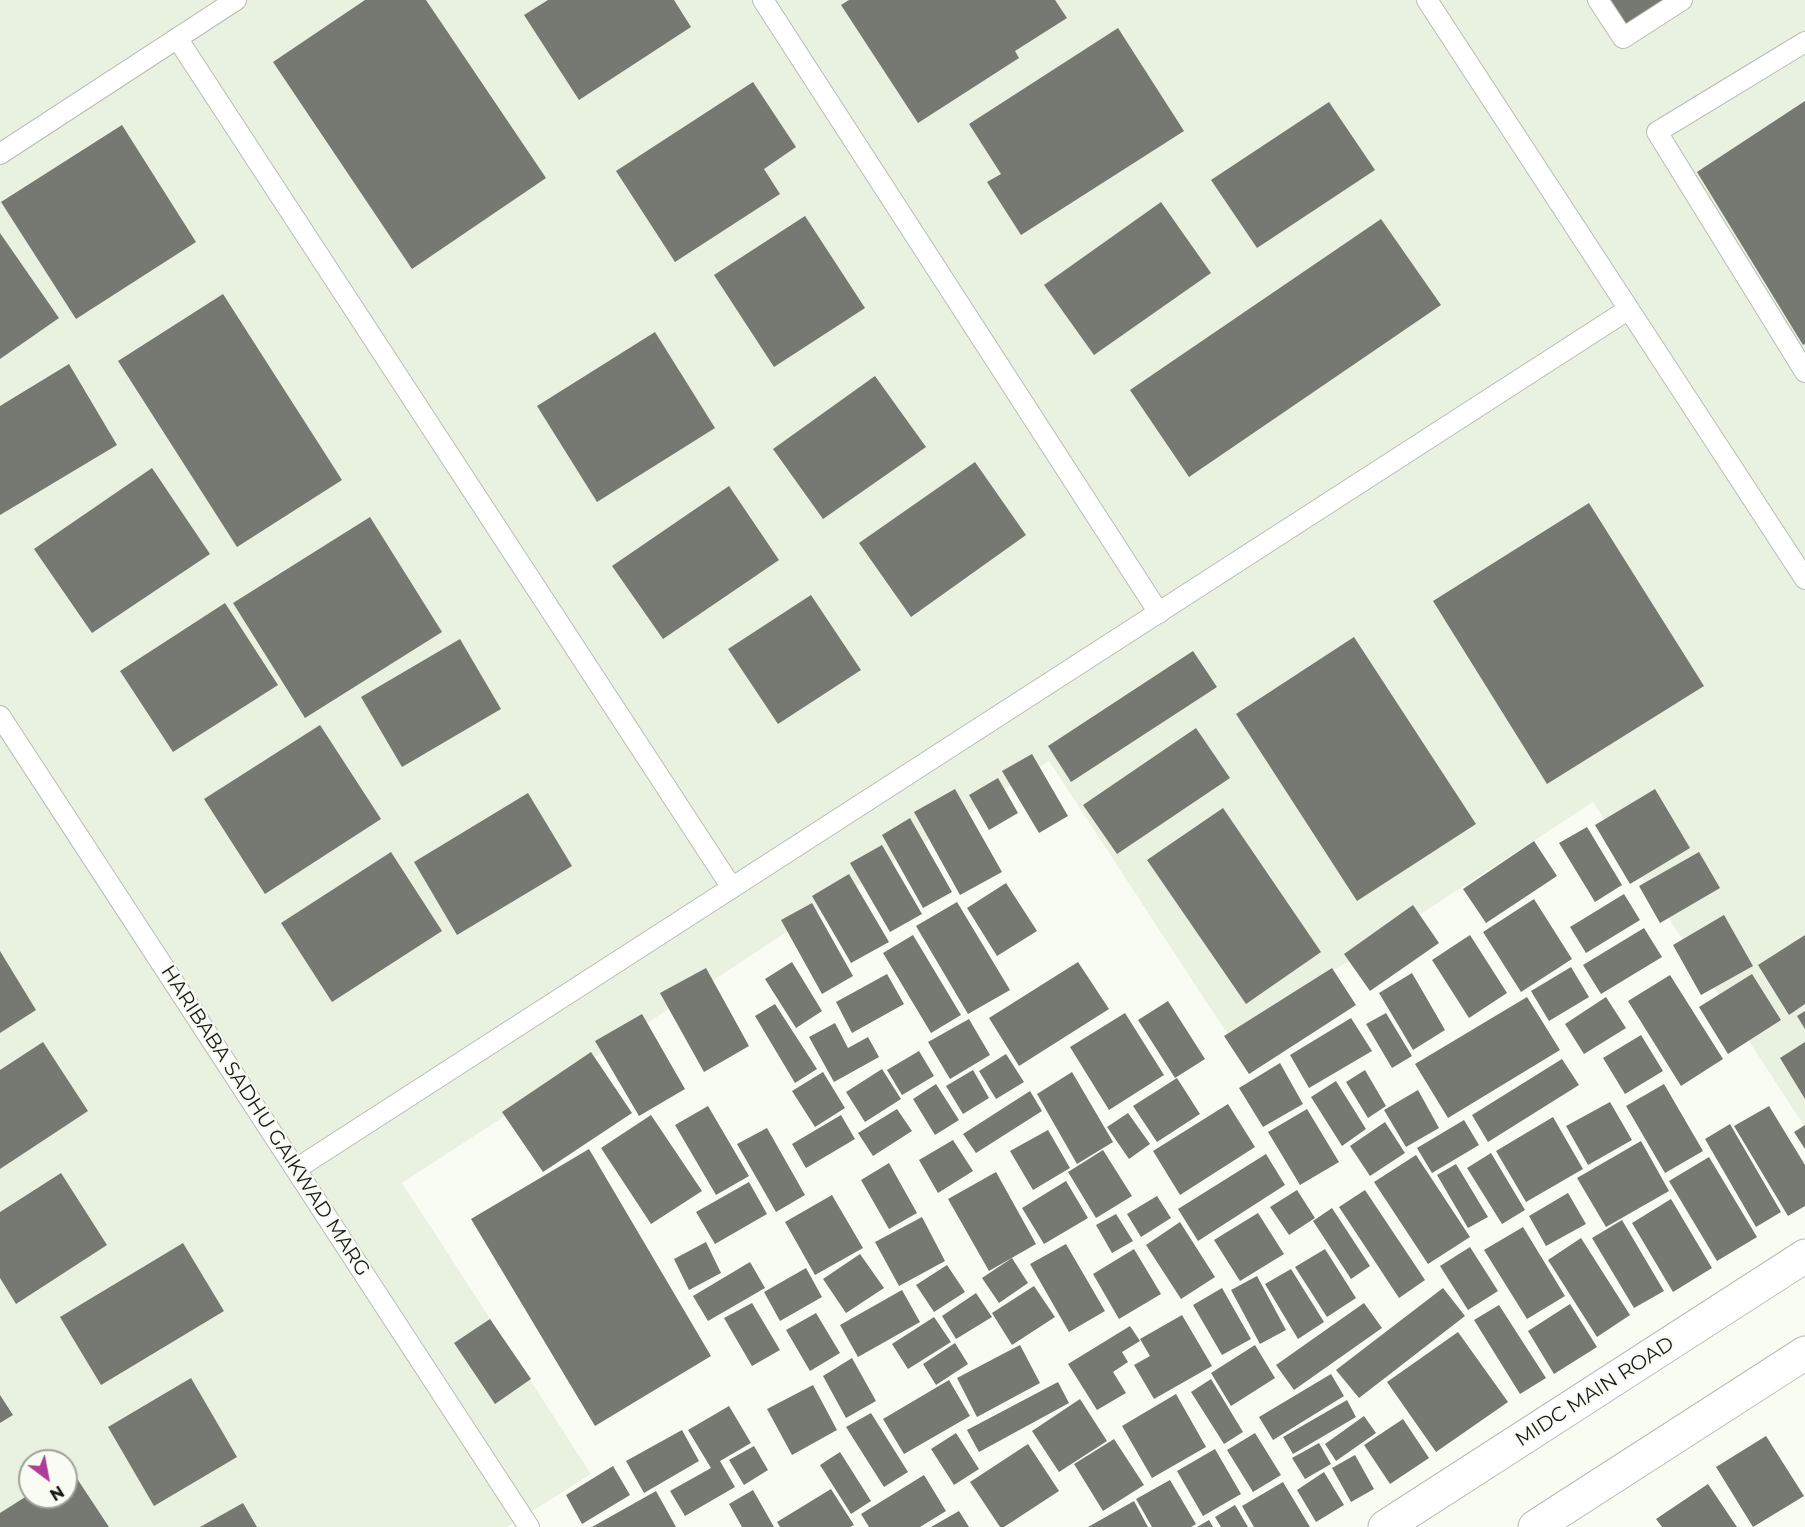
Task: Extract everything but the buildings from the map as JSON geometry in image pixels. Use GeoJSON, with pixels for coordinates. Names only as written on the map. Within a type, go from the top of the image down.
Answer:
{"type":"FeatureCollection","features":[{"type":"Feature","properties":{"kind":"main road","name":"MIDC MAIN ROAD"},"geometry":{"type":"LineString","coordinates":[[1385,1527],[1805,1256]]}},
{"type":"Feature","properties":{"kind":"main road"},"geometry":{"type":"LineString","coordinates":[[1536,1527],[1805,1353]]}},
{"type":"Feature","properties":{"kind":"lane"},"geometry":{"type":"LineString","coordinates":[[0,154],[236,0]]}},
{"type":"Feature","properties":{"kind":"lane"},"geometry":{"type":"LineString","coordinates":[[763,0],[1159,613]]}},
{"type":"Feature","properties":{"kind":"lane"},"geometry":{"type":"LineString","coordinates":[[1427,0],[1805,579]]}},
{"type":"Feature","properties":{"kind":"lane"},"geometry":{"type":"LineString","coordinates":[[1598,0],[1623,38],[1682,0]]}},
{"type":"Feature","properties":{"kind":"lane"},"geometry":{"type":"LineString","coordinates":[[177,38],[732,888]]}},
{"type":"Feature","properties":{"kind":"lane"},"geometry":{"type":"LineString","coordinates":[[1805,42],[1657,132],[1805,372]]}},
{"type":"Feature","properties":{"kind":"lane"},"geometry":{"type":"LineString","coordinates":[[296,1169],[1629,309]]}},
{"type":"Feature","properties":{"kind":"lane","name":"HARIBABA SADHU GAIKWAD MARG"},"geometry":{"type":"LineString","coordinates":[[0,716],[529,1527]]}},
{"type":"Feature","properties":{"kind":"shaded area"},"geometry":{"type":"Polygon","coordinates":[[[0,0],[1805,0],[1805,1127],[1593,802],[1230,1038],[1049,761],[402,1183],[591,1474],[507,1527],[0,1527],[0,0]]]}}]}
